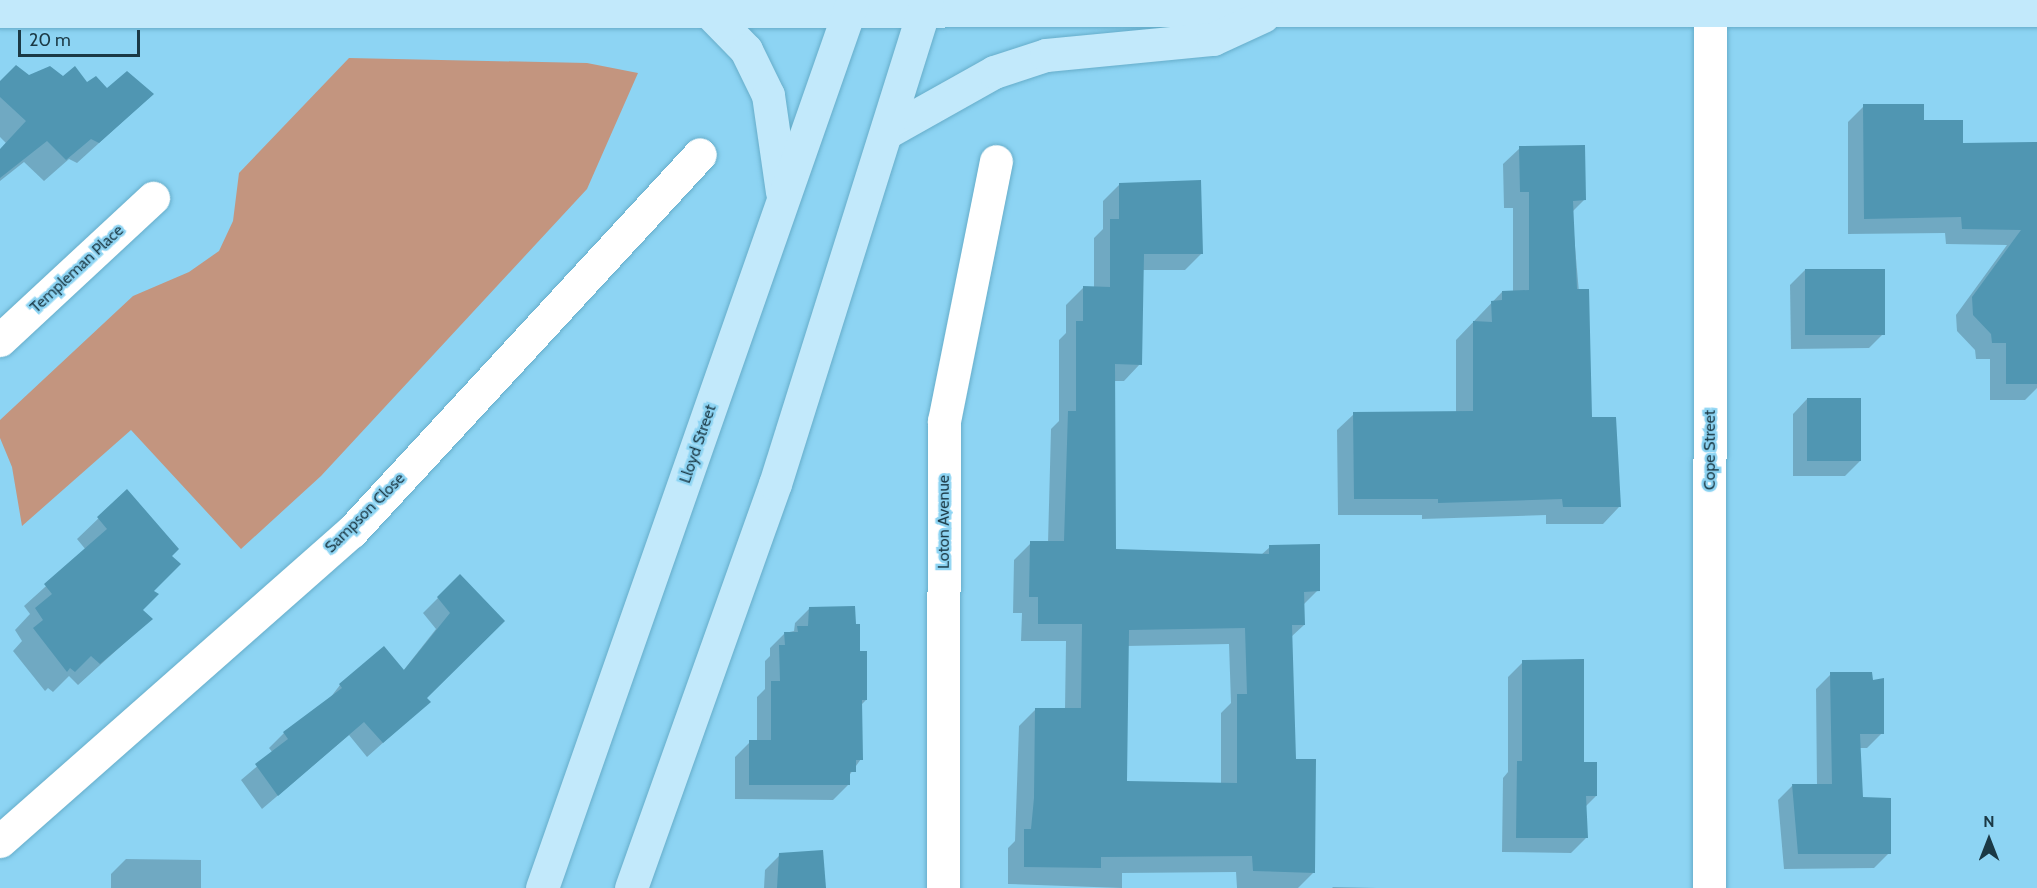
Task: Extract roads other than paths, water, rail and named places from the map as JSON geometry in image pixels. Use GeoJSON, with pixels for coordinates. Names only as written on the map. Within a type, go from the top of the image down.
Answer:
{"type":"FeatureCollection","features":[{"type":"Feature","properties":{"kind":"main road"},"geometry":{"type":"LineString","coordinates":[[0,11],[707,10],[852,4],[1273,12],[2037,10]]}},
{"type":"Feature","properties":{"kind":"main road","name":"Lloyd Street"},"geometry":{"type":"LineString","coordinates":[[542,888],[852,4]]}},
{"type":"Feature","properties":{"kind":"main road"},"geometry":{"type":"LineString","coordinates":[[631,888],[776,484],[926,5]]}},
{"type":"Feature","properties":{"kind":"main road"},"geometry":{"type":"LineString","coordinates":[[707,10],[746,50],[768,95],[782,203]]}},
{"type":"Feature","properties":{"kind":"main road"},"geometry":{"type":"LineString","coordinates":[[887,132],[994,72],[1046,55],[1213,39],[1273,12]]}},
{"type":"Feature","properties":{"kind":"street","name":"Cope Street"},"geometry":{"type":"LineString","coordinates":[[1709,888],[1710,12]]}},
{"type":"Feature","properties":{"kind":"street","name":"Sampson Close"},"geometry":{"type":"LineString","coordinates":[[0,841],[351,532],[700,154]]}},
{"type":"Feature","properties":{"kind":"street","name":"Loton Avenue"},"geometry":{"type":"LineString","coordinates":[[943,888],[944,422],[996,161]]}},
{"type":"Feature","properties":{"kind":"street","name":"Templeman Place"},"geometry":{"type":"LineString","coordinates":[[0,340],[153,198]]}}]}
